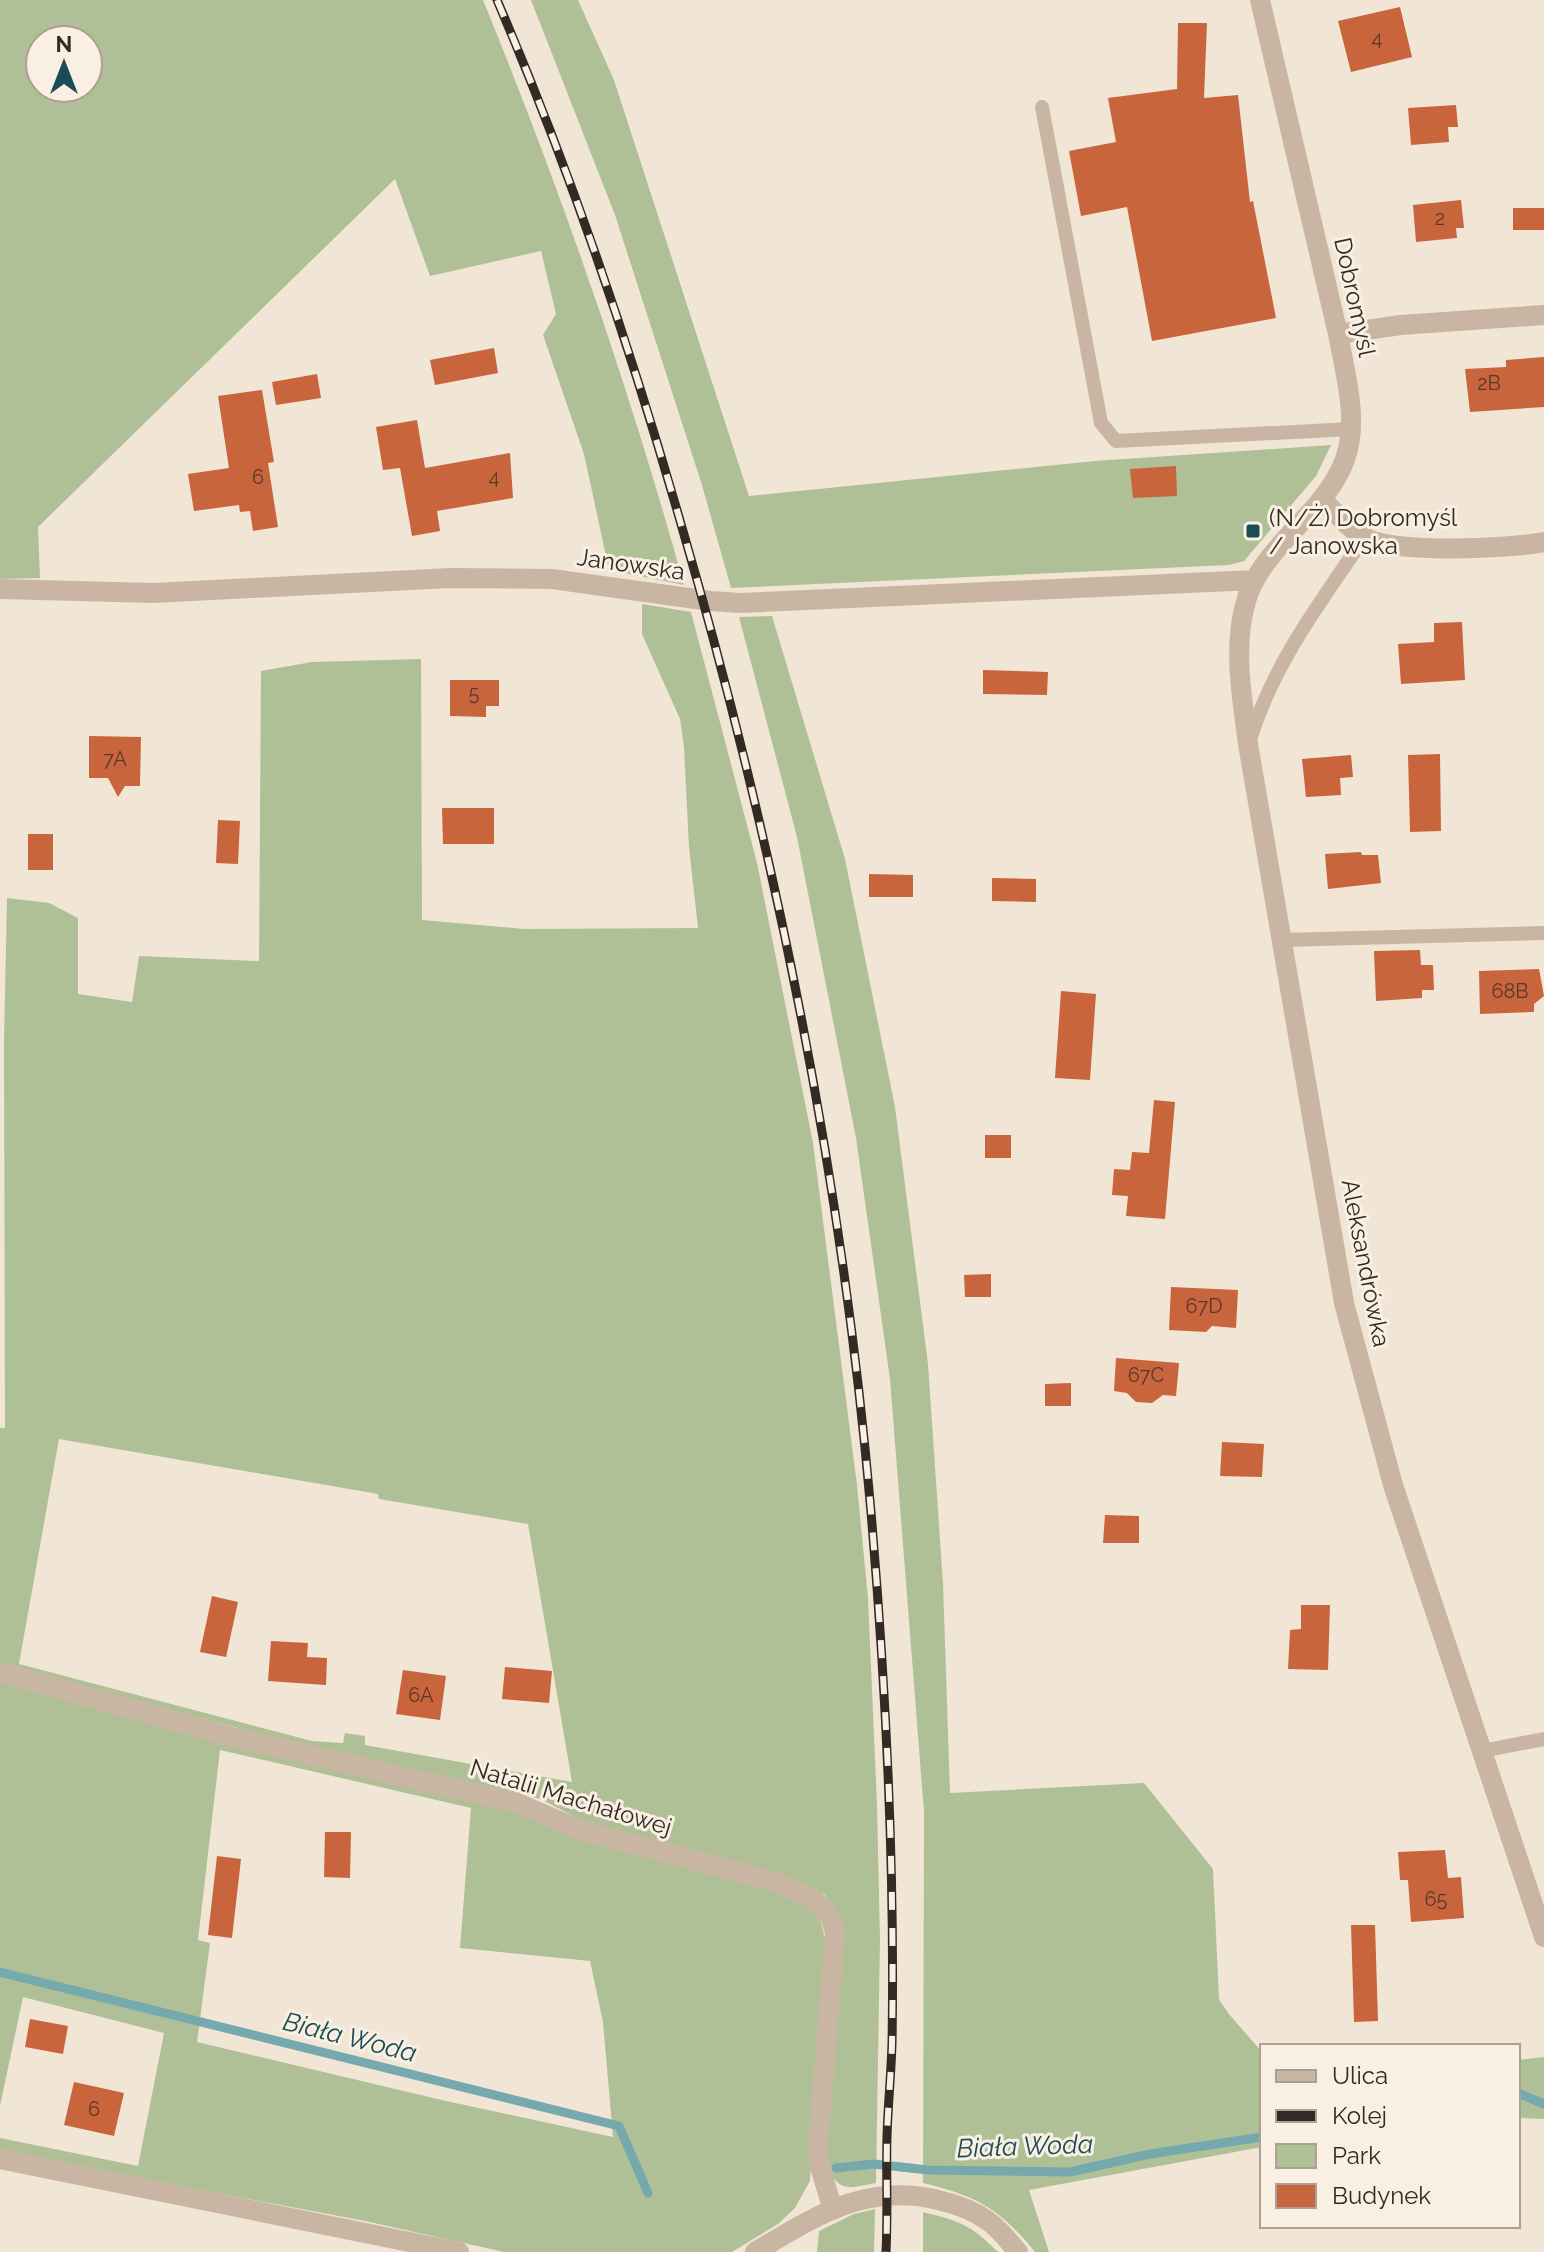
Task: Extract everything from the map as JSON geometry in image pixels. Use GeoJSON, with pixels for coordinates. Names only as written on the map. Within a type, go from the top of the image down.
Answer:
{"type":"FeatureCollection","features":[{"type":"Feature","properties":{"kind":"street","name":"Dobromyśl"},"geometry":{"type":"LineString","coordinates":[[1255,580],[1272,554],[1322,499],[1341,471],[1351,429],[1338,334],[1260,0]]}},
{"type":"Feature","properties":{"kind":"street"},"geometry":{"type":"LineString","coordinates":[[1338,334],[1401,325],[1544,315]]}},
{"type":"Feature","properties":{"kind":"street"},"geometry":{"type":"LineString","coordinates":[[1322,499],[1364,538],[1408,547],[1513,548],[1544,542]]}},
{"type":"Feature","properties":{"kind":"street","name":"Janowska"},"geometry":{"type":"LineString","coordinates":[[0,589],[153,593],[450,578],[552,579],[741,603],[1255,580]]}},
{"type":"Feature","properties":{"kind":"street","name":"Aleksandrówka"},"geometry":{"type":"LineString","coordinates":[[1255,580],[1247,598],[1240,637],[1241,688],[1344,1303],[1393,1485],[1544,1937]]}},
{"type":"Feature","properties":{"kind":"street","name":"Natalii Machałowej"},"geometry":{"type":"LineString","coordinates":[[0,1672],[232,1737],[517,1803],[583,1831],[773,1881],[814,1899],[830,1916],[835,1933],[817,2157],[833,2210]]}},
{"type":"Feature","properties":{"kind":"street"},"geometry":{"type":"LineString","coordinates":[[0,2159],[459,2252]]}},
{"type":"Feature","properties":{"kind":"street"},"geometry":{"type":"LineString","coordinates":[[755,2252],[833,2210],[873,2195],[920,2195],[962,2206],[990,2222],[1018,2252]]}},
{"type":"Feature","properties":{"kind":"lane"},"geometry":{"type":"LineString","coordinates":[[1042,107],[1101,423],[1116,441],[1351,429]]}},
{"type":"Feature","properties":{"kind":"lane"},"geometry":{"type":"LineString","coordinates":[[1248,744],[1262,701],[1288,649],[1364,538]]}},
{"type":"Feature","properties":{"kind":"lane"},"geometry":{"type":"LineString","coordinates":[[1282,940],[1544,933]]}},
{"type":"Feature","properties":{"kind":"lane"},"geometry":{"type":"LineString","coordinates":[[1482,1751],[1544,1739]]}},
{"type":"Feature","properties":{"kind":"green space"},"geometry":{"type":"Polygon","coordinates":[[[0,0],[483,0],[540,144],[592,290],[684,585],[609,570],[584,454],[543,335],[556,314],[541,251],[430,276],[395,179],[38,527],[40,578],[0,579],[0,0]]]}},
{"type":"Feature","properties":{"kind":"green space"},"geometry":{"type":"Polygon","coordinates":[[[531,0],[578,0],[614,80],[749,496],[1095,461],[1331,445],[1316,476],[1244,561],[1229,565],[731,588],[702,485],[615,215],[531,0]]]}},
{"type":"Feature","properties":{"kind":"green space"},"geometry":{"type":"Polygon","coordinates":[[[642,604],[691,612],[757,863],[813,1143],[857,1485],[868,1598],[877,1804],[880,1939],[876,2183],[856,2187],[842,2186],[837,2182],[824,2158],[841,1917],[824,1894],[791,1878],[584,1822],[541,1799],[329,1752],[0,1665],[0,1428],[5,1428],[4,1042],[7,898],[49,903],[78,918],[78,994],[132,1002],[139,956],[259,961],[261,671],[312,662],[421,659],[422,920],[524,929],[698,928],[680,719],[642,634],[642,604]],[[59,1439],[19,1664],[312,1741],[343,1743],[345,1733],[365,1736],[365,1745],[572,1782],[528,1524],[379,1499],[378,1494],[59,1439]]]}},
{"type":"Feature","properties":{"kind":"green space"},"geometry":{"type":"Polygon","coordinates":[[[772,616],[845,859],[895,1107],[928,1364],[943,1583],[950,1793],[1144,1783],[1213,1869],[1219,1999],[1260,2050],[1260,2147],[1029,2190],[1049,2252],[1035,2252],[1010,2225],[986,2206],[958,2193],[923,2183],[924,1812],[890,1379],[856,1138],[797,837],[739,617],[772,616]]]}},
{"type":"Feature","properties":{"kind":"green space"},"geometry":{"type":"Polygon","coordinates":[[[0,1681],[513,1810],[765,1888],[810,1905],[821,1922],[826,1943],[810,2181],[795,2208],[778,2224],[732,2252],[504,2252],[365,2221],[0,2152],[0,2138],[138,2166],[164,2033],[23,1997],[0,2106],[0,1681]],[[220,1750],[198,1940],[210,1943],[197,2042],[613,2137],[603,2022],[590,1961],[460,1948],[471,1808],[220,1750]]]}},
{"type":"Feature","properties":{"kind":"green space"},"geometry":{"type":"Polygon","coordinates":[[[1544,2057],[1544,2119],[1520,2118],[1520,2060],[1544,2057]]]}},
{"type":"Feature","properties":{"kind":"green space"},"geometry":{"type":"Polygon","coordinates":[[[875,2209],[874,2252],[817,2252],[819,2231],[854,2214],[875,2209]]]}},
{"type":"Feature","properties":{"kind":"green space"},"geometry":{"type":"Polygon","coordinates":[[[923,2212],[964,2225],[998,2252],[923,2252],[923,2212]]]}},
{"type":"Feature","properties":{"kind":"building"},"geometry":{"type":"Polygon","coordinates":[[[1400,7],[1412,57],[1351,72],[1338,21],[1400,7]]]}},
{"type":"Feature","properties":{"kind":"building"},"geometry":{"type":"Polygon","coordinates":[[[1178,23],[1207,23],[1204,98],[1238,95],[1250,202],[1253,201],[1276,318],[1152,341],[1127,207],[1081,216],[1069,151],[1116,142],[1108,98],[1177,89],[1178,23]]]}},
{"type":"Feature","properties":{"kind":"building"},"geometry":{"type":"Polygon","coordinates":[[[1456,105],[1458,127],[1448,127],[1449,142],[1411,145],[1408,108],[1456,105]]]}},
{"type":"Feature","properties":{"kind":"building"},"geometry":{"type":"Polygon","coordinates":[[[1461,200],[1464,228],[1456,228],[1457,238],[1416,242],[1413,205],[1461,200]]]}},
{"type":"Feature","properties":{"kind":"building"},"geometry":{"type":"Polygon","coordinates":[[[1513,208],[1544,208],[1544,230],[1513,230],[1513,208]]]}},
{"type":"Feature","properties":{"kind":"building"},"geometry":{"type":"Polygon","coordinates":[[[494,348],[498,373],[435,385],[430,360],[494,348]]]}},
{"type":"Feature","properties":{"kind":"building"},"geometry":{"type":"Polygon","coordinates":[[[1544,357],[1544,407],[1470,412],[1465,369],[1506,367],[1506,360],[1544,357]]]}},
{"type":"Feature","properties":{"kind":"building"},"geometry":{"type":"Polygon","coordinates":[[[317,374],[321,398],[276,405],[272,382],[317,374]]]}},
{"type":"Feature","properties":{"kind":"building"},"geometry":{"type":"Polygon","coordinates":[[[262,390],[274,462],[268,463],[278,527],[253,531],[250,511],[240,512],[239,505],[194,511],[188,474],[229,468],[218,396],[262,390]]]}},
{"type":"Feature","properties":{"kind":"building"},"geometry":{"type":"Polygon","coordinates":[[[417,420],[425,468],[510,453],[513,498],[437,511],[440,531],[412,536],[400,468],[383,470],[376,427],[417,420]]]}},
{"type":"Feature","properties":{"kind":"building"},"geometry":{"type":"Polygon","coordinates":[[[1176,466],[1177,496],[1133,498],[1130,469],[1176,466]]]}},
{"type":"Feature","properties":{"kind":"building"},"geometry":{"type":"Polygon","coordinates":[[[1462,622],[1465,680],[1401,684],[1398,644],[1434,642],[1434,623],[1462,622]]]}},
{"type":"Feature","properties":{"kind":"building"},"geometry":{"type":"Polygon","coordinates":[[[983,670],[1048,672],[1047,695],[983,694],[983,670]]]}},
{"type":"Feature","properties":{"kind":"building"},"geometry":{"type":"Polygon","coordinates":[[[450,680],[499,680],[499,706],[486,706],[486,717],[450,716],[450,680]]]}},
{"type":"Feature","properties":{"kind":"building"},"geometry":{"type":"Polygon","coordinates":[[[89,736],[141,737],[140,786],[125,786],[118,797],[108,778],[89,778],[89,736]]]}},
{"type":"Feature","properties":{"kind":"building"},"geometry":{"type":"Polygon","coordinates":[[[1440,754],[1441,831],[1410,832],[1408,755],[1440,754]]]}},
{"type":"Feature","properties":{"kind":"building"},"geometry":{"type":"Polygon","coordinates":[[[1351,755],[1353,777],[1340,778],[1341,795],[1306,797],[1302,759],[1351,755]]]}},
{"type":"Feature","properties":{"kind":"building"},"geometry":{"type":"Polygon","coordinates":[[[442,808],[494,808],[494,844],[443,844],[442,808]]]}},
{"type":"Feature","properties":{"kind":"building"},"geometry":{"type":"Polygon","coordinates":[[[218,820],[240,821],[238,864],[216,863],[218,820]]]}},
{"type":"Feature","properties":{"kind":"building"},"geometry":{"type":"Polygon","coordinates":[[[28,834],[53,834],[53,870],[28,870],[28,834]]]}},
{"type":"Feature","properties":{"kind":"building"},"geometry":{"type":"Polygon","coordinates":[[[1361,852],[1362,855],[1378,855],[1381,883],[1328,889],[1325,854],[1361,852]]]}},
{"type":"Feature","properties":{"kind":"building"},"geometry":{"type":"Polygon","coordinates":[[[869,874],[913,875],[913,897],[869,897],[869,874]]]}},
{"type":"Feature","properties":{"kind":"building"},"geometry":{"type":"Polygon","coordinates":[[[992,878],[1036,879],[1036,902],[992,901],[992,878]]]}},
{"type":"Feature","properties":{"kind":"building"},"geometry":{"type":"Polygon","coordinates":[[[1420,950],[1421,965],[1433,965],[1434,990],[1422,990],[1422,998],[1376,1001],[1374,951],[1420,950]]]}},
{"type":"Feature","properties":{"kind":"building"},"geometry":{"type":"Polygon","coordinates":[[[1539,969],[1544,996],[1534,1004],[1534,1012],[1480,1014],[1479,971],[1539,969]]]}},
{"type":"Feature","properties":{"kind":"building"},"geometry":{"type":"Polygon","coordinates":[[[1061,991],[1096,994],[1090,1080],[1055,1078],[1061,991]]]}},
{"type":"Feature","properties":{"kind":"building"},"geometry":{"type":"Polygon","coordinates":[[[1154,1100],[1175,1102],[1165,1219],[1126,1216],[1128,1196],[1112,1195],[1114,1169],[1130,1170],[1132,1152],[1149,1153],[1154,1100]]]}},
{"type":"Feature","properties":{"kind":"building"},"geometry":{"type":"Polygon","coordinates":[[[985,1135],[1011,1135],[1011,1158],[985,1158],[985,1135]]]}},
{"type":"Feature","properties":{"kind":"building"},"geometry":{"type":"Polygon","coordinates":[[[991,1274],[991,1297],[965,1297],[964,1275],[991,1274]]]}},
{"type":"Feature","properties":{"kind":"building"},"geometry":{"type":"Polygon","coordinates":[[[1171,1287],[1238,1290],[1236,1328],[1212,1326],[1206,1332],[1169,1330],[1171,1287]]]}},
{"type":"Feature","properties":{"kind":"building"},"geometry":{"type":"Polygon","coordinates":[[[1116,1358],[1179,1363],[1176,1396],[1163,1395],[1152,1403],[1136,1402],[1127,1393],[1114,1391],[1116,1358]]]}},
{"type":"Feature","properties":{"kind":"building"},"geometry":{"type":"Polygon","coordinates":[[[1071,1383],[1071,1406],[1045,1406],[1045,1384],[1071,1383]]]}},
{"type":"Feature","properties":{"kind":"building"},"geometry":{"type":"Polygon","coordinates":[[[1222,1442],[1264,1444],[1262,1477],[1220,1476],[1222,1442]]]}},
{"type":"Feature","properties":{"kind":"building"},"geometry":{"type":"Polygon","coordinates":[[[1105,1515],[1139,1516],[1139,1543],[1103,1543],[1105,1515]]]}},
{"type":"Feature","properties":{"kind":"building"},"geometry":{"type":"Polygon","coordinates":[[[212,1596],[238,1602],[226,1657],[200,1652],[212,1596]]]}},
{"type":"Feature","properties":{"kind":"building"},"geometry":{"type":"Polygon","coordinates":[[[1301,1605],[1330,1605],[1328,1670],[1288,1669],[1290,1630],[1301,1629],[1301,1605]]]}},
{"type":"Feature","properties":{"kind":"building"},"geometry":{"type":"Polygon","coordinates":[[[271,1641],[308,1643],[307,1657],[327,1658],[326,1685],[268,1681],[271,1641]]]}},
{"type":"Feature","properties":{"kind":"building"},"geometry":{"type":"Polygon","coordinates":[[[505,1667],[552,1671],[549,1703],[502,1699],[505,1667]]]}},
{"type":"Feature","properties":{"kind":"building"},"geometry":{"type":"Polygon","coordinates":[[[403,1670],[446,1676],[440,1720],[396,1714],[403,1670]]]}},
{"type":"Feature","properties":{"kind":"building"},"geometry":{"type":"Polygon","coordinates":[[[325,1832],[351,1832],[350,1878],[324,1877],[325,1832]]]}},
{"type":"Feature","properties":{"kind":"building"},"geometry":{"type":"Polygon","coordinates":[[[1445,1850],[1448,1878],[1461,1877],[1464,1918],[1411,1922],[1408,1880],[1400,1880],[1398,1852],[1445,1850]]]}},
{"type":"Feature","properties":{"kind":"building"},"geometry":{"type":"Polygon","coordinates":[[[217,1856],[241,1859],[232,1938],[208,1935],[217,1856]]]}},
{"type":"Feature","properties":{"kind":"building"},"geometry":{"type":"Polygon","coordinates":[[[1351,1925],[1375,1925],[1378,2021],[1354,2022],[1351,1925]]]}},
{"type":"Feature","properties":{"kind":"building"},"geometry":{"type":"Polygon","coordinates":[[[30,2019],[68,2026],[63,2054],[25,2047],[30,2019]]]}},
{"type":"Feature","properties":{"kind":"building"},"geometry":{"type":"Polygon","coordinates":[[[74,2082],[124,2093],[114,2136],[64,2125],[74,2082]]]}},
{"type":"Feature","properties":{"kind":"waterway","name":"Biała Woda"},"geometry":{"type":"LineString","coordinates":[[0,1972],[619,2126],[648,2193]]}},
{"type":"Feature","properties":{"kind":"waterway","name":"Biała Woda"},"geometry":{"type":"LineString","coordinates":[[1520,2094],[1544,2104]]}},
{"type":"Feature","properties":{"kind":"waterway","name":"Biała Woda"},"geometry":{"type":"LineString","coordinates":[[836,2168],[874,2164],[928,2170],[1070,2172],[1150,2154],[1260,2137]]}},
{"type":"Feature","properties":{"kind":"railway"},"geometry":{"type":"LineString","coordinates":[[497,0],[597,259],[681,524],[715,645],[775,890],[823,1137],[858,1387],[871,1512],[885,1711],[893,1978],[886,2252]]}},
{"type":"Feature","properties":{"kind":"place","name":"(N/Ż) Dobromyśl / Janowska"},"geometry":{"type":"Point","coordinates":[1253,531]}}]}
